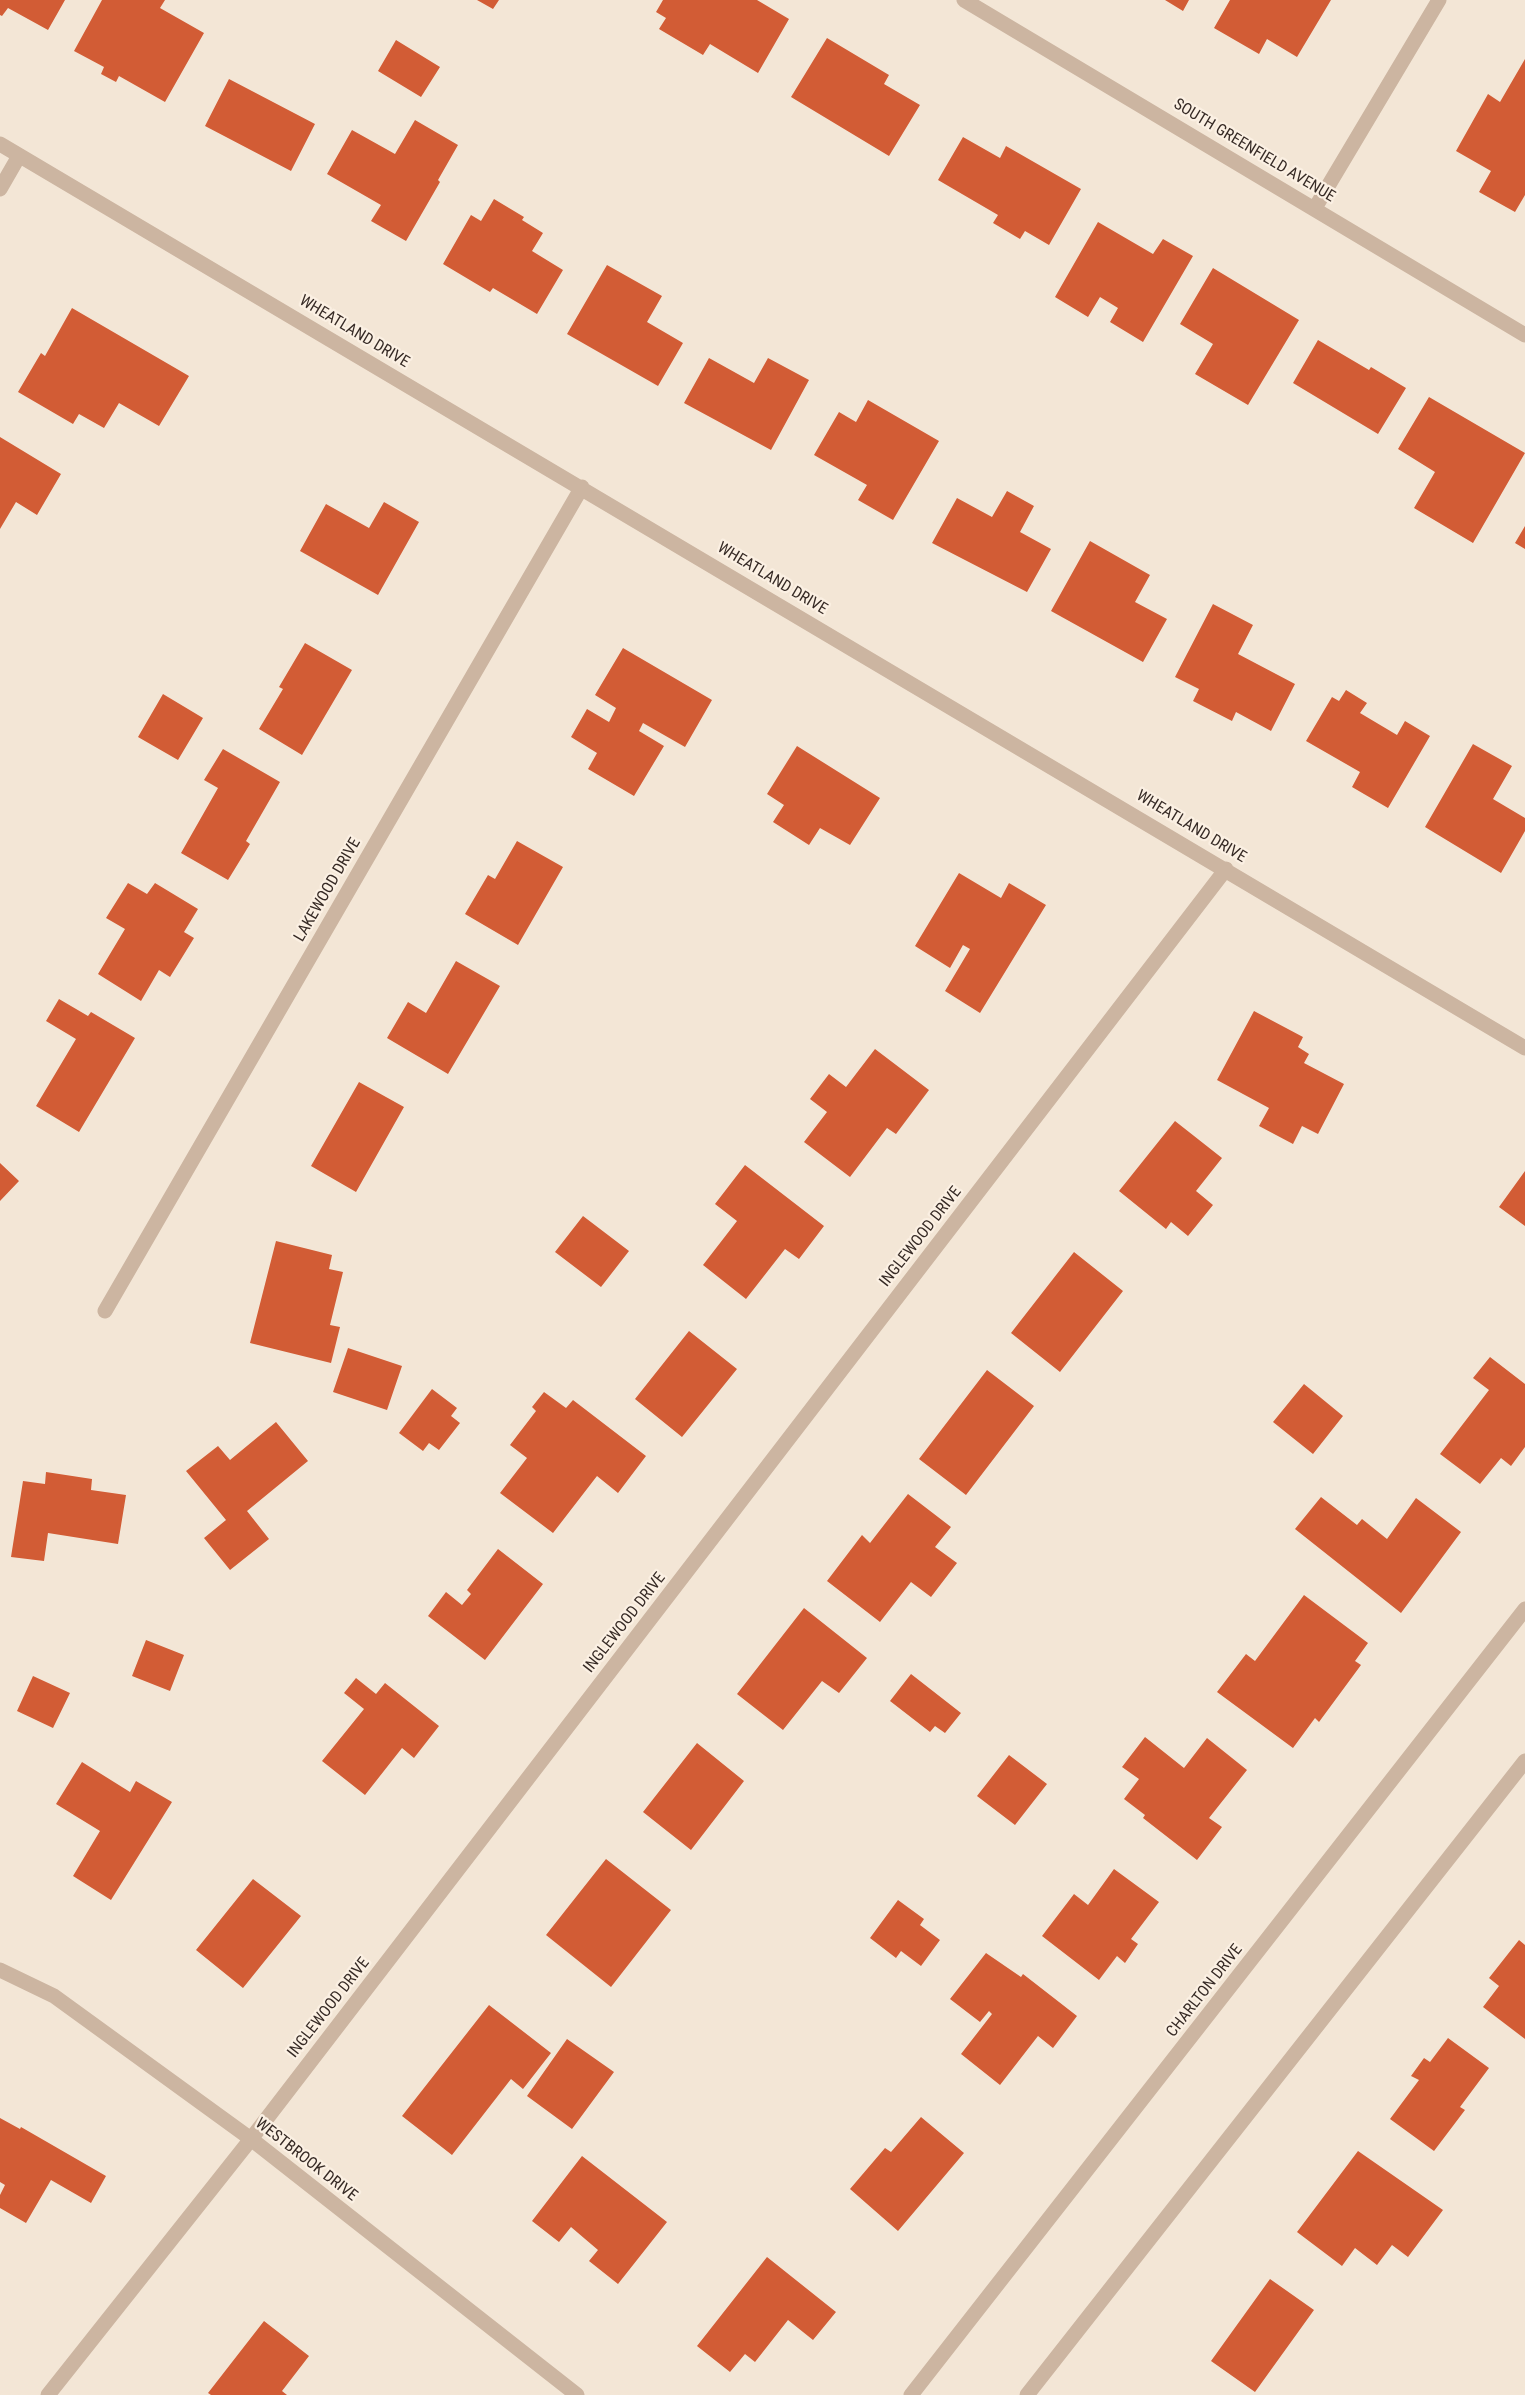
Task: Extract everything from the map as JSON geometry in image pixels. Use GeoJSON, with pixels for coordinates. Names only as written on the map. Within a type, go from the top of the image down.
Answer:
{"type":"FeatureCollection","features":[{"type":"Feature","properties":{"kind":"street","name":"SOUTH GREENFIELD AVENUE"},"geometry":{"type":"LineString","coordinates":[[964,0],[1525,335]]}},
{"type":"Feature","properties":{"kind":"street"},"geometry":{"type":"LineString","coordinates":[[1315,208],[1439,0]]}},
{"type":"Feature","properties":{"kind":"street","name":"WHEATLAND DRIVE"},"geometry":{"type":"LineString","coordinates":[[0,144],[1525,1048]]}},
{"type":"Feature","properties":{"kind":"street"},"geometry":{"type":"LineString","coordinates":[[0,189],[20,156]]}},
{"type":"Feature","properties":{"kind":"street","name":"LAKEWOOD DRIVE"},"geometry":{"type":"LineString","coordinates":[[105,1311],[582,487]]}},
{"type":"Feature","properties":{"kind":"street","name":"INGLEWOOD DRIVE"},"geometry":{"type":"LineString","coordinates":[[48,2395],[251,2139],[1226,869]]}},
{"type":"Feature","properties":{"kind":"street","name":"CHARLTON DRIVE"},"geometry":{"type":"LineString","coordinates":[[911,2395],[1525,1609]]}},
{"type":"Feature","properties":{"kind":"street"},"geometry":{"type":"LineString","coordinates":[[1027,2395],[1525,1761]]}},
{"type":"Feature","properties":{"kind":"street","name":"WESTBROOK DRIVE"},"geometry":{"type":"LineString","coordinates":[[0,1970],[54,1996],[251,2139],[577,2395]]}},
{"type":"Feature","properties":{"kind":"building"},"geometry":{"type":"Polygon","coordinates":[[[0,0],[65,0],[48,30],[8,8],[2,16],[0,15],[0,0]]]}},
{"type":"Feature","properties":{"kind":"building"},"geometry":{"type":"Polygon","coordinates":[[[102,0],[165,0],[160,8],[204,33],[165,102],[119,76],[116,82],[101,74],[104,67],[74,51],[102,0]]]}},
{"type":"Feature","properties":{"kind":"building"},"geometry":{"type":"Polygon","coordinates":[[[477,0],[499,0],[493,9],[477,0]]]}},
{"type":"Feature","properties":{"kind":"building"},"geometry":{"type":"Polygon","coordinates":[[[663,0],[757,0],[789,19],[758,73],[710,44],[703,55],[659,29],[666,18],[656,12],[663,0]]]}},
{"type":"Feature","properties":{"kind":"building"},"geometry":{"type":"Polygon","coordinates":[[[1165,0],[1189,0],[1183,11],[1165,0]]]}},
{"type":"Feature","properties":{"kind":"building"},"geometry":{"type":"Polygon","coordinates":[[[1230,0],[1331,0],[1297,57],[1267,39],[1259,54],[1214,28],[1230,0]]]}},
{"type":"Feature","properties":{"kind":"building"},"geometry":{"type":"Polygon","coordinates":[[[827,38],[889,75],[884,84],[920,105],[889,156],[791,97],[827,38]]]}},
{"type":"Feature","properties":{"kind":"building"},"geometry":{"type":"Polygon","coordinates":[[[396,40],[440,67],[421,97],[378,71],[396,40]]]}},
{"type":"Feature","properties":{"kind":"building"},"geometry":{"type":"Polygon","coordinates":[[[1525,59],[1525,195],[1515,212],[1479,192],[1491,171],[1456,151],[1488,94],[1500,102],[1525,59]]]}},
{"type":"Feature","properties":{"kind":"building"},"geometry":{"type":"Polygon","coordinates":[[[229,79],[315,124],[291,171],[205,126],[229,79]]]}},
{"type":"Feature","properties":{"kind":"building"},"geometry":{"type":"Polygon","coordinates":[[[415,120],[458,145],[406,241],[371,221],[381,205],[327,174],[352,130],[395,154],[415,120]]]}},
{"type":"Feature","properties":{"kind":"building"},"geometry":{"type":"Polygon","coordinates":[[[963,137],[1000,158],[1006,146],[1081,189],[1049,245],[1025,231],[1020,239],[993,223],[998,215],[938,180],[963,137]]]}},
{"type":"Feature","properties":{"kind":"building"},"geometry":{"type":"Polygon","coordinates":[[[494,199],[524,217],[522,220],[543,233],[532,251],[563,270],[537,314],[493,288],[490,292],[443,264],[471,215],[481,221],[494,199]]]}},
{"type":"Feature","properties":{"kind":"building"},"geometry":{"type":"Polygon","coordinates":[[[1098,222],[1153,254],[1163,239],[1193,256],[1143,342],[1110,322],[1118,308],[1100,297],[1088,317],[1055,297],[1098,222]]]}},
{"type":"Feature","properties":{"kind":"building"},"geometry":{"type":"Polygon","coordinates":[[[607,265],[662,296],[647,322],[683,343],[658,386],[567,334],[607,265]]]}},
{"type":"Feature","properties":{"kind":"building"},"geometry":{"type":"Polygon","coordinates":[[[1213,268],[1299,320],[1248,405],[1195,374],[1213,344],[1180,324],[1213,268]]]}},
{"type":"Feature","properties":{"kind":"building"},"geometry":{"type":"Polygon","coordinates":[[[72,308],[189,376],[159,426],[119,403],[104,428],[79,414],[73,424],[18,392],[41,353],[45,356],[72,308]]]}},
{"type":"Feature","properties":{"kind":"building"},"geometry":{"type":"Polygon","coordinates":[[[1318,340],[1369,370],[1371,367],[1406,388],[1378,434],[1293,383],[1318,340]]]}},
{"type":"Feature","properties":{"kind":"building"},"geometry":{"type":"Polygon","coordinates":[[[709,358],[754,383],[768,358],[809,380],[771,450],[684,403],[709,358]]]}},
{"type":"Feature","properties":{"kind":"building"},"geometry":{"type":"Polygon","coordinates":[[[1429,397],[1525,453],[1473,543],[1414,508],[1435,472],[1398,449],[1429,397]]]}},
{"type":"Feature","properties":{"kind":"building"},"geometry":{"type":"Polygon","coordinates":[[[868,400],[939,441],[893,520],[858,500],[867,485],[814,455],[839,412],[856,422],[868,400]]]}},
{"type":"Feature","properties":{"kind":"building"},"geometry":{"type":"Polygon","coordinates":[[[0,437],[61,474],[37,515],[16,502],[0,529],[0,437]]]}},
{"type":"Feature","properties":{"kind":"building"},"geometry":{"type":"Polygon","coordinates":[[[1007,491],[1034,506],[1020,532],[1051,549],[1027,592],[932,543],[957,498],[992,517],[1007,491]]]}},
{"type":"Feature","properties":{"kind":"building"},"geometry":{"type":"Polygon","coordinates":[[[384,502],[419,522],[378,595],[300,551],[326,504],[369,528],[384,502]]]}},
{"type":"Feature","properties":{"kind":"building"},"geometry":{"type":"Polygon","coordinates":[[[1525,526],[1525,549],[1515,543],[1525,526]]]}},
{"type":"Feature","properties":{"kind":"building"},"geometry":{"type":"Polygon","coordinates":[[[1090,541],[1150,575],[1135,602],[1167,619],[1143,662],[1051,611],[1090,541]]]}},
{"type":"Feature","properties":{"kind":"building"},"geometry":{"type":"Polygon","coordinates":[[[1213,604],[1253,625],[1238,654],[1295,684],[1271,731],[1236,712],[1232,721],[1193,701],[1199,689],[1175,677],[1213,604]]]}},
{"type":"Feature","properties":{"kind":"building"},"geometry":{"type":"Polygon","coordinates":[[[305,643],[352,670],[302,755],[259,729],[283,689],[279,687],[305,643]]]}},
{"type":"Feature","properties":{"kind":"building"},"geometry":{"type":"Polygon","coordinates":[[[623,648],[712,700],[685,747],[643,723],[639,731],[664,746],[634,796],[588,769],[597,753],[571,737],[587,709],[609,722],[616,708],[595,695],[623,648]]]}},
{"type":"Feature","properties":{"kind":"building"},"geometry":{"type":"Polygon","coordinates":[[[1346,690],[1367,703],[1360,713],[1397,735],[1405,721],[1430,736],[1388,808],[1352,787],[1360,772],[1306,741],[1332,697],[1339,701],[1346,690]]]}},
{"type":"Feature","properties":{"kind":"building"},"geometry":{"type":"Polygon","coordinates":[[[163,694],[203,718],[178,760],[138,737],[163,694]]]}},
{"type":"Feature","properties":{"kind":"building"},"geometry":{"type":"Polygon","coordinates":[[[1473,744],[1512,766],[1493,799],[1525,818],[1525,831],[1501,873],[1425,827],[1473,744]]]}},
{"type":"Feature","properties":{"kind":"building"},"geometry":{"type":"Polygon","coordinates":[[[797,746],[880,798],[850,845],[820,828],[809,845],[773,822],[784,805],[767,794],[797,746]]]}},
{"type":"Feature","properties":{"kind":"building"},"geometry":{"type":"Polygon","coordinates":[[[223,749],[280,782],[246,841],[250,844],[228,880],[181,853],[218,788],[204,780],[223,749]]]}},
{"type":"Feature","properties":{"kind":"building"},"geometry":{"type":"Polygon","coordinates":[[[517,841],[563,867],[518,945],[465,914],[488,875],[495,879],[517,841]]]}},
{"type":"Feature","properties":{"kind":"building"},"geometry":{"type":"Polygon","coordinates":[[[959,873],[1001,898],[1009,883],[1046,905],[980,1013],[945,991],[970,949],[963,945],[950,968],[915,946],[959,873]]]}},
{"type":"Feature","properties":{"kind":"building"},"geometry":{"type":"Polygon","coordinates":[[[128,883],[147,894],[155,883],[198,909],[184,932],[194,938],[170,977],[159,970],[141,1001],[98,974],[125,929],[106,918],[128,883]]]}},
{"type":"Feature","properties":{"kind":"building"},"geometry":{"type":"Polygon","coordinates":[[[456,961],[500,986],[448,1074],[387,1038],[408,1002],[426,1013],[456,961]]]}},
{"type":"Feature","properties":{"kind":"building"},"geometry":{"type":"Polygon","coordinates":[[[59,999],[88,1016],[91,1012],[135,1038],[79,1132],[36,1106],[76,1039],[46,1021],[59,999]]]}},
{"type":"Feature","properties":{"kind":"building"},"geometry":{"type":"Polygon","coordinates":[[[1254,1011],[1303,1037],[1298,1047],[1309,1054],[1304,1063],[1344,1084],[1318,1134],[1302,1126],[1293,1144],[1259,1126],[1269,1108],[1217,1080],[1254,1011]]]}},
{"type":"Feature","properties":{"kind":"building"},"geometry":{"type":"Polygon","coordinates":[[[875,1049],[929,1090],[896,1134],[887,1128],[850,1177],[804,1142],[827,1112],[810,1099],[829,1074],[846,1087],[875,1049]]]}},
{"type":"Feature","properties":{"kind":"building"},"geometry":{"type":"Polygon","coordinates":[[[359,1082],[404,1107],[356,1192],[311,1166],[359,1082]]]}},
{"type":"Feature","properties":{"kind":"building"},"geometry":{"type":"Polygon","coordinates":[[[1175,1121],[1222,1158],[1196,1191],[1213,1205],[1188,1236],[1171,1222],[1166,1229],[1119,1191],[1175,1121]]]}},
{"type":"Feature","properties":{"kind":"building"},"geometry":{"type":"Polygon","coordinates":[[[0,1163],[19,1181],[0,1201],[0,1163]]]}},
{"type":"Feature","properties":{"kind":"building"},"geometry":{"type":"Polygon","coordinates":[[[745,1165],[824,1226],[799,1259],[785,1249],[746,1299],[703,1265],[737,1221],[715,1204],[745,1165]]]}},
{"type":"Feature","properties":{"kind":"building"},"geometry":{"type":"Polygon","coordinates":[[[1525,1171],[1525,1226],[1499,1207],[1525,1171]]]}},
{"type":"Feature","properties":{"kind":"building"},"geometry":{"type":"Polygon","coordinates":[[[583,1216],[629,1251],[601,1287],[555,1252],[583,1216]]]}},
{"type":"Feature","properties":{"kind":"building"},"geometry":{"type":"Polygon","coordinates":[[[276,1241],[332,1255],[329,1269],[343,1272],[330,1325],[340,1327],[331,1363],[250,1343],[276,1241]]]}},
{"type":"Feature","properties":{"kind":"building"},"geometry":{"type":"Polygon","coordinates":[[[1074,1252],[1123,1291],[1060,1372],[1011,1333],[1074,1252]]]}},
{"type":"Feature","properties":{"kind":"building"},"geometry":{"type":"Polygon","coordinates":[[[689,1331],[737,1369],[682,1437],[635,1399],[689,1331]]]}},
{"type":"Feature","properties":{"kind":"building"},"geometry":{"type":"Polygon","coordinates":[[[348,1348],[402,1366],[387,1410],[333,1392],[348,1348]]]}},
{"type":"Feature","properties":{"kind":"building"},"geometry":{"type":"Polygon","coordinates":[[[1490,1357],[1525,1384],[1525,1447],[1511,1466],[1501,1458],[1480,1484],[1440,1454],[1489,1390],[1473,1378],[1490,1357]]]}},
{"type":"Feature","properties":{"kind":"building"},"geometry":{"type":"Polygon","coordinates":[[[987,1370],[1034,1406],[966,1495],[919,1459],[987,1370]]]}},
{"type":"Feature","properties":{"kind":"building"},"geometry":{"type":"Polygon","coordinates":[[[1304,1384],[1343,1416],[1313,1454],[1273,1422],[1304,1384]]]}},
{"type":"Feature","properties":{"kind":"building"},"geometry":{"type":"Polygon","coordinates":[[[432,1389],[457,1408],[451,1416],[460,1423],[439,1450],[429,1443],[423,1451],[399,1433],[432,1389]]]}},
{"type":"Feature","properties":{"kind":"building"},"geometry":{"type":"Polygon","coordinates":[[[544,1392],[566,1408],[573,1400],[646,1456],[618,1493],[597,1476],[553,1533],[500,1493],[527,1458],[510,1445],[536,1411],[532,1407],[544,1392]]]}},
{"type":"Feature","properties":{"kind":"building"},"geometry":{"type":"Polygon","coordinates":[[[276,1422],[308,1461],[247,1511],[269,1539],[230,1570],[204,1538],[226,1520],[186,1471],[218,1446],[230,1460],[276,1422]]]}},
{"type":"Feature","properties":{"kind":"building"},"geometry":{"type":"Polygon","coordinates":[[[46,1472],[92,1479],[91,1490],[126,1495],[118,1544],[48,1533],[44,1561],[11,1557],[23,1481],[45,1484],[46,1472]]]}},
{"type":"Feature","properties":{"kind":"building"},"geometry":{"type":"Polygon","coordinates":[[[908,1494],[951,1527],[935,1547],[957,1563],[931,1597],[911,1582],[880,1622],[827,1581],[862,1535],[870,1543],[908,1494]]]}},
{"type":"Feature","properties":{"kind":"building"},"geometry":{"type":"Polygon","coordinates":[[[1321,1497],[1357,1525],[1362,1519],[1387,1539],[1416,1498],[1461,1532],[1401,1613],[1295,1529],[1321,1497]]]}},
{"type":"Feature","properties":{"kind":"building"},"geometry":{"type":"Polygon","coordinates":[[[498,1549],[543,1584],[485,1660],[428,1616],[446,1592],[462,1605],[471,1594],[467,1590],[498,1549]]]}},
{"type":"Feature","properties":{"kind":"building"},"geometry":{"type":"Polygon","coordinates":[[[1304,1595],[1368,1643],[1355,1661],[1361,1665],[1319,1722],[1315,1718],[1293,1748],[1217,1692],[1246,1654],[1255,1661],[1304,1595]]]}},
{"type":"Feature","properties":{"kind":"building"},"geometry":{"type":"Polygon","coordinates":[[[804,1608],[867,1658],[839,1693],[822,1681],[783,1730],[737,1694],[804,1608]]]}},
{"type":"Feature","properties":{"kind":"building"},"geometry":{"type":"Polygon","coordinates":[[[146,1640],[184,1655],[170,1691],[132,1676],[146,1640]]]}},
{"type":"Feature","properties":{"kind":"building"},"geometry":{"type":"Polygon","coordinates":[[[911,1674],[961,1713],[945,1733],[935,1726],[930,1732],[890,1701],[911,1674]]]}},
{"type":"Feature","properties":{"kind":"building"},"geometry":{"type":"Polygon","coordinates":[[[33,1676],[70,1693],[53,1728],[17,1711],[33,1676]]]}},
{"type":"Feature","properties":{"kind":"building"},"geometry":{"type":"Polygon","coordinates":[[[356,1678],[376,1694],[385,1683],[439,1726],[414,1758],[402,1748],[365,1795],[322,1761],[364,1709],[344,1693],[356,1678]]]}},
{"type":"Feature","properties":{"kind":"building"},"geometry":{"type":"Polygon","coordinates":[[[1145,1737],[1184,1768],[1207,1738],[1247,1770],[1209,1818],[1222,1827],[1197,1860],[1143,1818],[1145,1815],[1124,1799],[1139,1779],[1122,1767],[1145,1737]]]}},
{"type":"Feature","properties":{"kind":"building"},"geometry":{"type":"Polygon","coordinates":[[[697,1743],[744,1781],[691,1850],[643,1812],[697,1743]]]}},
{"type":"Feature","properties":{"kind":"building"},"geometry":{"type":"Polygon","coordinates":[[[1009,1755],[1047,1784],[1015,1825],[977,1796],[1009,1755]]]}},
{"type":"Feature","properties":{"kind":"building"},"geometry":{"type":"Polygon","coordinates":[[[82,1762],[130,1792],[136,1781],[172,1802],[111,1900],[73,1876],[100,1831],[56,1804],[82,1762]]]}},
{"type":"Feature","properties":{"kind":"building"},"geometry":{"type":"Polygon","coordinates":[[[606,1859],[671,1910],[611,1987],[546,1935],[606,1859]]]}},
{"type":"Feature","properties":{"kind":"building"},"geometry":{"type":"Polygon","coordinates":[[[1114,1869],[1159,1902],[1131,1939],[1138,1944],[1125,1963],[1117,1956],[1099,1980],[1042,1936],[1074,1894],[1088,1905],[1114,1869]]]}},
{"type":"Feature","properties":{"kind":"building"},"geometry":{"type":"Polygon","coordinates":[[[253,1879],[301,1916],[243,1988],[196,1950],[253,1879]]]}},
{"type":"Feature","properties":{"kind":"building"},"geometry":{"type":"Polygon","coordinates":[[[898,1900],[924,1919],[920,1925],[940,1940],[921,1966],[901,1951],[896,1958],[870,1938],[898,1900]]]}},
{"type":"Feature","properties":{"kind":"building"},"geometry":{"type":"Polygon","coordinates":[[[1519,1940],[1525,1945],[1525,2039],[1483,2007],[1499,1986],[1489,1978],[1519,1940]]]}},
{"type":"Feature","properties":{"kind":"building"},"geometry":{"type":"Polygon","coordinates":[[[986,1953],[1021,1977],[1023,1974],[1077,2016],[1053,2048],[1038,2036],[1000,2085],[961,2054],[992,2014],[989,2011],[980,2022],[950,1999],[986,1953]]]}},
{"type":"Feature","properties":{"kind":"building"},"geometry":{"type":"Polygon","coordinates":[[[489,2005],[551,2053],[523,2089],[511,2079],[452,2155],[402,2116],[489,2005]]]}},
{"type":"Feature","properties":{"kind":"building"},"geometry":{"type":"Polygon","coordinates":[[[1448,2038],[1489,2068],[1460,2107],[1465,2110],[1434,2151],[1390,2119],[1419,2080],[1411,2076],[1424,2058],[1430,2062],[1448,2038]]]}},
{"type":"Feature","properties":{"kind":"building"},"geometry":{"type":"Polygon","coordinates":[[[567,2039],[614,2072],[572,2129],[527,2096],[567,2039]]]}},
{"type":"Feature","properties":{"kind":"building"},"geometry":{"type":"Polygon","coordinates":[[[921,2117],[964,2153],[898,2231],[850,2189],[885,2148],[891,2152],[921,2117]]]}},
{"type":"Feature","properties":{"kind":"building"},"geometry":{"type":"Polygon","coordinates":[[[0,2118],[20,2129],[21,2127],[106,2176],[91,2203],[51,2180],[26,2223],[0,2208],[0,2195],[5,2185],[0,2182],[0,2118]]]}},
{"type":"Feature","properties":{"kind":"building"},"geometry":{"type":"Polygon","coordinates":[[[1358,2151],[1443,2210],[1408,2257],[1392,2245],[1377,2265],[1355,2248],[1342,2266],[1297,2232],[1358,2151]]]}},
{"type":"Feature","properties":{"kind":"building"},"geometry":{"type":"Polygon","coordinates":[[[582,2156],[667,2222],[618,2284],[589,2261],[598,2250],[571,2227],[559,2242],[532,2221],[582,2156]]]}},
{"type":"Feature","properties":{"kind":"building"},"geometry":{"type":"Polygon","coordinates":[[[767,2257],[836,2312],[813,2340],[788,2320],[755,2362],[745,2354],[730,2372],[697,2346],[767,2257]]]}},
{"type":"Feature","properties":{"kind":"building"},"geometry":{"type":"Polygon","coordinates":[[[1270,2279],[1314,2310],[1255,2392],[1211,2361],[1270,2279]]]}},
{"type":"Feature","properties":{"kind":"building"},"geometry":{"type":"Polygon","coordinates":[[[264,2321],[309,2356],[282,2391],[287,2395],[211,2395],[208,2393],[264,2321]]]}}]}
